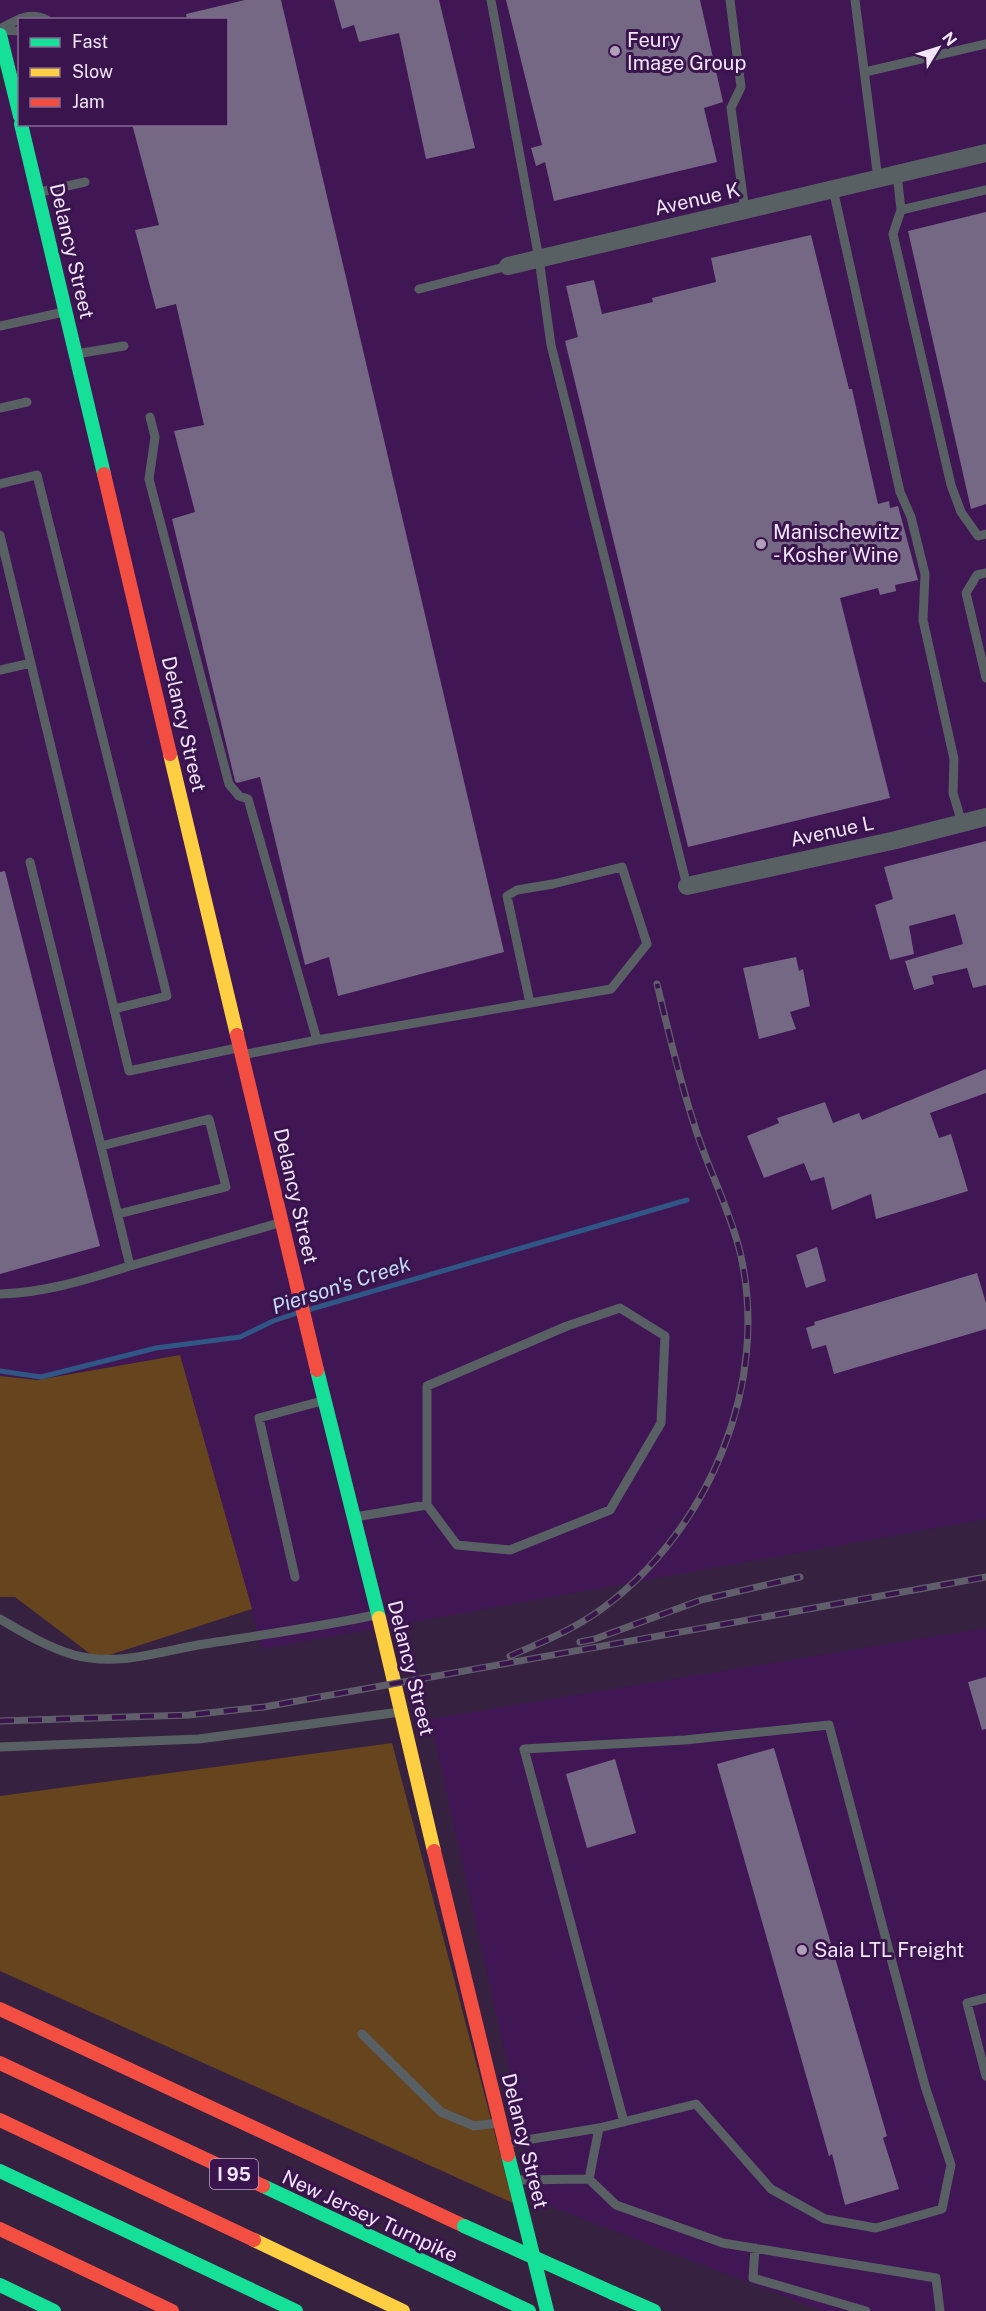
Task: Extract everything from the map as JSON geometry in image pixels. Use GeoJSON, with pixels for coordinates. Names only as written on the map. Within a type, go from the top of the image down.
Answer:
{"type":"FeatureCollection","features":[{"type":"Feature","properties":{"kind":"main road"},"geometry":{"type":"LineString","coordinates":[[0,35],[18,108]]}},
{"type":"Feature","properties":{"kind":"main road","name":"Delancy Street"},"geometry":{"type":"LineString","coordinates":[[22,126],[282,1223],[403,1712],[505,2144],[547,2311]]}},
{"type":"Feature","properties":{"kind":"main road"},"geometry":{"type":"LineString","coordinates":[[0,2009],[464,2226],[654,2311]]}},
{"type":"Feature","properties":{"kind":"main road","name":"New Jersey Turnpike"},"geometry":{"type":"LineString","coordinates":[[0,2062],[529,2311]]}},
{"type":"Feature","properties":{"kind":"main road","name":"I 95"},"geometry":{"type":"LineString","coordinates":[[0,2120],[403,2311]]}},
{"type":"Feature","properties":{"kind":"main road"},"geometry":{"type":"LineString","coordinates":[[0,2171],[296,2311]]}},
{"type":"Feature","properties":{"kind":"main road"},"geometry":{"type":"LineString","coordinates":[[0,2229],[172,2311]]}},
{"type":"Feature","properties":{"kind":"main road"},"geometry":{"type":"LineString","coordinates":[[0,2285],[54,2311]]}},
{"type":"Feature","properties":{"kind":"street","name":"Avenue K"},"geometry":{"type":"LineString","coordinates":[[508,266],[878,178],[985,156]]}},
{"type":"Feature","properties":{"kind":"street","name":"Avenue L"},"geometry":{"type":"LineString","coordinates":[[687,886],[986,817]]}},
{"type":"Feature","properties":{"kind":"lane"},"geometry":{"type":"LineString","coordinates":[[491,0],[539,259],[551,345],[687,886]]}},
{"type":"Feature","properties":{"kind":"lane"},"geometry":{"type":"LineString","coordinates":[[730,0],[741,87],[731,108],[745,210]]}},
{"type":"Feature","properties":{"kind":"lane"},"geometry":{"type":"LineString","coordinates":[[855,0],[878,178]]}},
{"type":"Feature","properties":{"kind":"lane"},"geometry":{"type":"LineString","coordinates":[[20,18],[35,14],[43,18]]}},
{"type":"Feature","properties":{"kind":"lane"},"geometry":{"type":"LineString","coordinates":[[0,29],[18,19]]}},
{"type":"Feature","properties":{"kind":"lane"},"geometry":{"type":"LineString","coordinates":[[0,29],[18,31]]}},
{"type":"Feature","properties":{"kind":"lane"},"geometry":{"type":"LineString","coordinates":[[865,72],[986,44]]}},
{"type":"Feature","properties":{"kind":"lane"},"geometry":{"type":"LineString","coordinates":[[897,174],[901,210],[893,234],[951,485],[961,512],[978,536],[986,534]]}},
{"type":"Feature","properties":{"kind":"lane"},"geometry":{"type":"LineString","coordinates":[[38,192],[85,182]]}},
{"type":"Feature","properties":{"kind":"lane"},"geometry":{"type":"LineString","coordinates":[[833,189],[900,492],[911,517],[925,573],[923,620],[954,759],[953,793],[962,823]]}},
{"type":"Feature","properties":{"kind":"lane"},"geometry":{"type":"LineString","coordinates":[[901,210],[986,190]]}},
{"type":"Feature","properties":{"kind":"lane","name":"Avenue K"},"geometry":{"type":"LineString","coordinates":[[418,289],[508,266]]}},
{"type":"Feature","properties":{"kind":"lane"},"geometry":{"type":"LineString","coordinates":[[0,327],[66,311]]}},
{"type":"Feature","properties":{"kind":"lane"},"geometry":{"type":"LineString","coordinates":[[76,354],[124,346]]}},
{"type":"Feature","properties":{"kind":"lane"},"geometry":{"type":"LineString","coordinates":[[0,408],[27,402]]}},
{"type":"Feature","properties":{"kind":"lane"},"geometry":{"type":"LineString","coordinates":[[150,417],[155,437],[149,479],[229,784],[238,796],[248,799],[317,1040]]}},
{"type":"Feature","properties":{"kind":"lane"},"geometry":{"type":"LineString","coordinates":[[0,484],[37,475],[167,996],[114,1009]]}},
{"type":"Feature","properties":{"kind":"lane"},"geometry":{"type":"LineString","coordinates":[[0,536],[129,1071],[317,1040],[611,989],[647,944],[622,867],[554,884],[517,890],[507,896],[530,1003]]}},
{"type":"Feature","properties":{"kind":"lane"},"geometry":{"type":"LineString","coordinates":[[986,573],[977,575],[966,593],[986,678]]}},
{"type":"Feature","properties":{"kind":"lane"},"geometry":{"type":"LineString","coordinates":[[0,670],[31,663]]}},
{"type":"Feature","properties":{"kind":"lane"},"geometry":{"type":"LineString","coordinates":[[30,862],[130,1266]]}},
{"type":"Feature","properties":{"kind":"lane"},"geometry":{"type":"LineString","coordinates":[[101,1146],[209,1119],[226,1187],[118,1214]]}},
{"type":"Feature","properties":{"kind":"lane"},"geometry":{"type":"LineString","coordinates":[[0,1294],[24,1293],[86,1280],[282,1223]]}},
{"type":"Feature","properties":{"kind":"lane"},"geometry":{"type":"LineString","coordinates":[[620,1308],[665,1336],[661,1423],[610,1510],[510,1550],[457,1545],[427,1505],[427,1386],[567,1326],[620,1308]]}},
{"type":"Feature","properties":{"kind":"lane"},"geometry":{"type":"LineString","coordinates":[[295,1577],[259,1418],[325,1400]]}},
{"type":"Feature","properties":{"kind":"lane"},"geometry":{"type":"LineString","coordinates":[[353,1517],[427,1505]]}},
{"type":"Feature","properties":{"kind":"lane"},"geometry":{"type":"LineString","coordinates":[[0,1619],[43,1643],[75,1655],[128,1660],[202,1644],[317,1628],[378,1614]]}},
{"type":"Feature","properties":{"kind":"lane"},"geometry":{"type":"LineString","coordinates":[[0,1747],[199,1739],[403,1712]]}},
{"type":"Feature","properties":{"kind":"lane"},"geometry":{"type":"LineString","coordinates":[[505,2144],[598,2128],[624,2122],[696,2104],[771,2189],[825,2219],[876,2228],[942,2209],[951,2165],[925,2086],[829,1725],[685,1740],[524,1749],[624,2122]]}},
{"type":"Feature","properties":{"kind":"lane"},"geometry":{"type":"LineString","coordinates":[[986,1998],[967,2003],[986,2076]]}},
{"type":"Feature","properties":{"kind":"lane"},"geometry":{"type":"LineString","coordinates":[[363,2034],[441,2112],[474,2126],[500,2123]]}},
{"type":"Feature","properties":{"kind":"lane"},"geometry":{"type":"LineString","coordinates":[[589,2179],[598,2128]]}},
{"type":"Feature","properties":{"kind":"lane"},"geometry":{"type":"LineString","coordinates":[[514,2180],[589,2179],[616,2205],[723,2243],[936,2277],[940,2311]]}},
{"type":"Feature","properties":{"kind":"lane"},"geometry":{"type":"LineString","coordinates":[[755,2248],[753,2278],[866,2311]]}},
{"type":"Feature","properties":{"kind":"shaded area"},"geometry":{"type":"Polygon","coordinates":[[[0,0],[986,0],[986,1519],[262,1649],[180,1355],[37,1380],[0,1376],[0,90],[8,88],[0,55],[0,0]]]}},
{"type":"Feature","properties":{"kind":"shaded area"},"geometry":{"type":"Polygon","coordinates":[[[180,1355],[252,1609],[97,1659],[15,1597],[0,1597],[0,1376],[37,1380],[180,1355]]]}},
{"type":"Feature","properties":{"kind":"shaded area"},"geometry":{"type":"Polygon","coordinates":[[[986,1628],[986,2311],[823,2311],[539,2202],[430,1719],[986,1628]]]}},
{"type":"Feature","properties":{"kind":"shaded area"},"geometry":{"type":"Polygon","coordinates":[[[392,1743],[513,2203],[0,1971],[0,1796],[392,1743]]]}},
{"type":"Feature","properties":{"kind":"building"},"geometry":{"type":"Polygon","coordinates":[[[245,0],[281,0],[504,952],[338,996],[329,957],[305,965],[260,777],[237,783],[235,781],[172,519],[195,512],[174,431],[204,425],[176,304],[156,309],[135,230],[159,225],[133,126],[228,126],[228,18],[187,18],[186,14],[245,0]]]}},
{"type":"Feature","properties":{"kind":"building"},"geometry":{"type":"Polygon","coordinates":[[[334,0],[439,0],[475,148],[426,159],[399,33],[359,42],[354,25],[342,29],[334,0]]]}},
{"type":"Feature","properties":{"kind":"building","name":"Feury Image Group"},"geometry":{"type":"Polygon","coordinates":[[[506,0],[700,0],[723,102],[704,108],[717,162],[554,201],[545,162],[536,166],[531,148],[542,145],[506,0]]]}},
{"type":"Feature","properties":{"kind":"building"},"geometry":{"type":"Polygon","coordinates":[[[986,212],[986,504],[971,509],[908,231],[986,212]]]}},
{"type":"Feature","properties":{"kind":"building","name":"Manischewitz - Kosher Wine"},"geometry":{"type":"Polygon","coordinates":[[[811,235],[849,389],[852,389],[878,504],[889,501],[890,508],[898,506],[918,580],[895,585],[896,591],[880,595],[878,588],[840,598],[890,798],[688,847],[565,341],[578,337],[566,286],[594,280],[602,314],[653,302],[652,298],[716,282],[711,258],[811,235]]]}},
{"type":"Feature","properties":{"kind":"building"},"geometry":{"type":"Polygon","coordinates":[[[986,841],[986,985],[973,988],[967,968],[932,976],[934,984],[914,990],[905,961],[963,944],[955,914],[909,926],[914,954],[890,960],[875,905],[893,899],[884,867],[986,841]]]}},
{"type":"Feature","properties":{"kind":"building"},"geometry":{"type":"Polygon","coordinates":[[[5,871],[100,1246],[0,1274],[0,872],[5,871]]]}},
{"type":"Feature","properties":{"kind":"building"},"geometry":{"type":"Polygon","coordinates":[[[796,957],[799,971],[803,969],[810,1006],[790,1012],[796,1029],[759,1039],[743,968],[796,957]]]}},
{"type":"Feature","properties":{"kind":"building"},"geometry":{"type":"Polygon","coordinates":[[[986,1069],[986,1093],[930,1113],[939,1138],[951,1134],[968,1191],[876,1219],[871,1194],[832,1210],[824,1177],[811,1181],[804,1163],[764,1178],[747,1136],[779,1123],[777,1118],[825,1102],[833,1123],[859,1113],[862,1120],[986,1069]]]}},
{"type":"Feature","properties":{"kind":"building"},"geometry":{"type":"Polygon","coordinates":[[[817,1247],[826,1281],[806,1288],[796,1255],[817,1247]]]}},
{"type":"Feature","properties":{"kind":"building"},"geometry":{"type":"Polygon","coordinates":[[[977,1273],[986,1303],[986,1329],[834,1374],[826,1345],[812,1349],[806,1328],[815,1325],[814,1322],[977,1273]]]}},
{"type":"Feature","properties":{"kind":"building"},"geometry":{"type":"Polygon","coordinates":[[[986,1677],[986,1729],[982,1730],[968,1682],[986,1677]]]}},
{"type":"Feature","properties":{"kind":"building","name":"Saia LTL Freight"},"geometry":{"type":"Polygon","coordinates":[[[774,1748],[887,2136],[883,2138],[899,2189],[845,2205],[717,1764],[774,1748]]]}},
{"type":"Feature","properties":{"kind":"building"},"geometry":{"type":"Polygon","coordinates":[[[615,1759],[636,1833],[587,1848],[566,1774],[615,1759]]]}},
{"type":"Feature","properties":{"kind":"waterway","name":"Pierson's Creek"},"geometry":{"type":"LineString","coordinates":[[308,1310],[687,1200]]}},
{"type":"Feature","properties":{"kind":"waterway","name":"Pierson's Creek"},"geometry":{"type":"LineString","coordinates":[[0,1371],[41,1377],[156,1348],[240,1337],[273,1321],[297,1313]]}},
{"type":"Feature","properties":{"kind":"railway"},"geometry":{"type":"LineString","coordinates":[[510,1656],[581,1622],[603,1608],[641,1576],[673,1538],[701,1496],[723,1450],[738,1402],[747,1352],[747,1302],[740,1252],[730,1219],[699,1140],[657,984]]}},
{"type":"Feature","properties":{"kind":"railway"},"geometry":{"type":"LineString","coordinates":[[580,1642],[595,1639],[701,1600],[800,1577]]}},
{"type":"Feature","properties":{"kind":"railway"},"geometry":{"type":"LineString","coordinates":[[0,1721],[189,1715],[264,1707],[986,1577]]}},
{"type":"Feature","properties":{"kind":"traffic: fast"},"geometry":{"type":"LineString","coordinates":[[0,35],[18,108]]}},
{"type":"Feature","properties":{"kind":"traffic: fast"},"geometry":{"type":"LineString","coordinates":[[21,126],[104,474]]}},
{"type":"Feature","properties":{"kind":"traffic: fast"},"geometry":{"type":"LineString","coordinates":[[317,1370],[379,1618]]}},
{"type":"Feature","properties":{"kind":"traffic: fast"},"geometry":{"type":"LineString","coordinates":[[508,2155],[547,2311]]}},
{"type":"Feature","properties":{"kind":"traffic: fast"},"geometry":{"type":"LineString","coordinates":[[0,2171],[296,2311]]}},
{"type":"Feature","properties":{"kind":"traffic: fast"},"geometry":{"type":"LineString","coordinates":[[263,2186],[529,2311]]}},
{"type":"Feature","properties":{"kind":"traffic: fast"},"geometry":{"type":"LineString","coordinates":[[464,2226],[613,2293]]}},
{"type":"Feature","properties":{"kind":"traffic: fast"},"geometry":{"type":"LineString","coordinates":[[0,2285],[54,2311]]}},
{"type":"Feature","properties":{"kind":"traffic: fast"},"geometry":{"type":"LineString","coordinates":[[613,2293],[654,2311]]}},
{"type":"Feature","properties":{"kind":"traffic: slow"},"geometry":{"type":"LineString","coordinates":[[170,754],[237,1035]]}},
{"type":"Feature","properties":{"kind":"traffic: slow"},"geometry":{"type":"LineString","coordinates":[[379,1618],[434,1851]]}},
{"type":"Feature","properties":{"kind":"traffic: slow"},"geometry":{"type":"LineString","coordinates":[[254,2240],[403,2311]]}},
{"type":"Feature","properties":{"kind":"traffic: jam"},"geometry":{"type":"LineString","coordinates":[[104,474],[170,754]]}},
{"type":"Feature","properties":{"kind":"traffic: jam"},"geometry":{"type":"LineString","coordinates":[[237,1035],[317,1370]]}},
{"type":"Feature","properties":{"kind":"traffic: jam"},"geometry":{"type":"LineString","coordinates":[[434,1851],[508,2155]]}},
{"type":"Feature","properties":{"kind":"traffic: jam"},"geometry":{"type":"LineString","coordinates":[[0,2009],[464,2226]]}},
{"type":"Feature","properties":{"kind":"traffic: jam"},"geometry":{"type":"LineString","coordinates":[[0,2063],[263,2186]]}},
{"type":"Feature","properties":{"kind":"traffic: jam"},"geometry":{"type":"LineString","coordinates":[[0,2120],[254,2240]]}},
{"type":"Feature","properties":{"kind":"traffic: jam"},"geometry":{"type":"LineString","coordinates":[[0,2229],[172,2311]]}},
{"type":"Feature","properties":{"kind":"place","name":"Feury Image Group"},"geometry":{"type":"Point","coordinates":[615,51]}},
{"type":"Feature","properties":{"kind":"place","name":"Manischewitz - Kosher Wine"},"geometry":{"type":"Point","coordinates":[761,544]}},
{"type":"Feature","properties":{"kind":"place","name":"Saia LTL Freight"},"geometry":{"type":"Point","coordinates":[802,1950]}}]}
